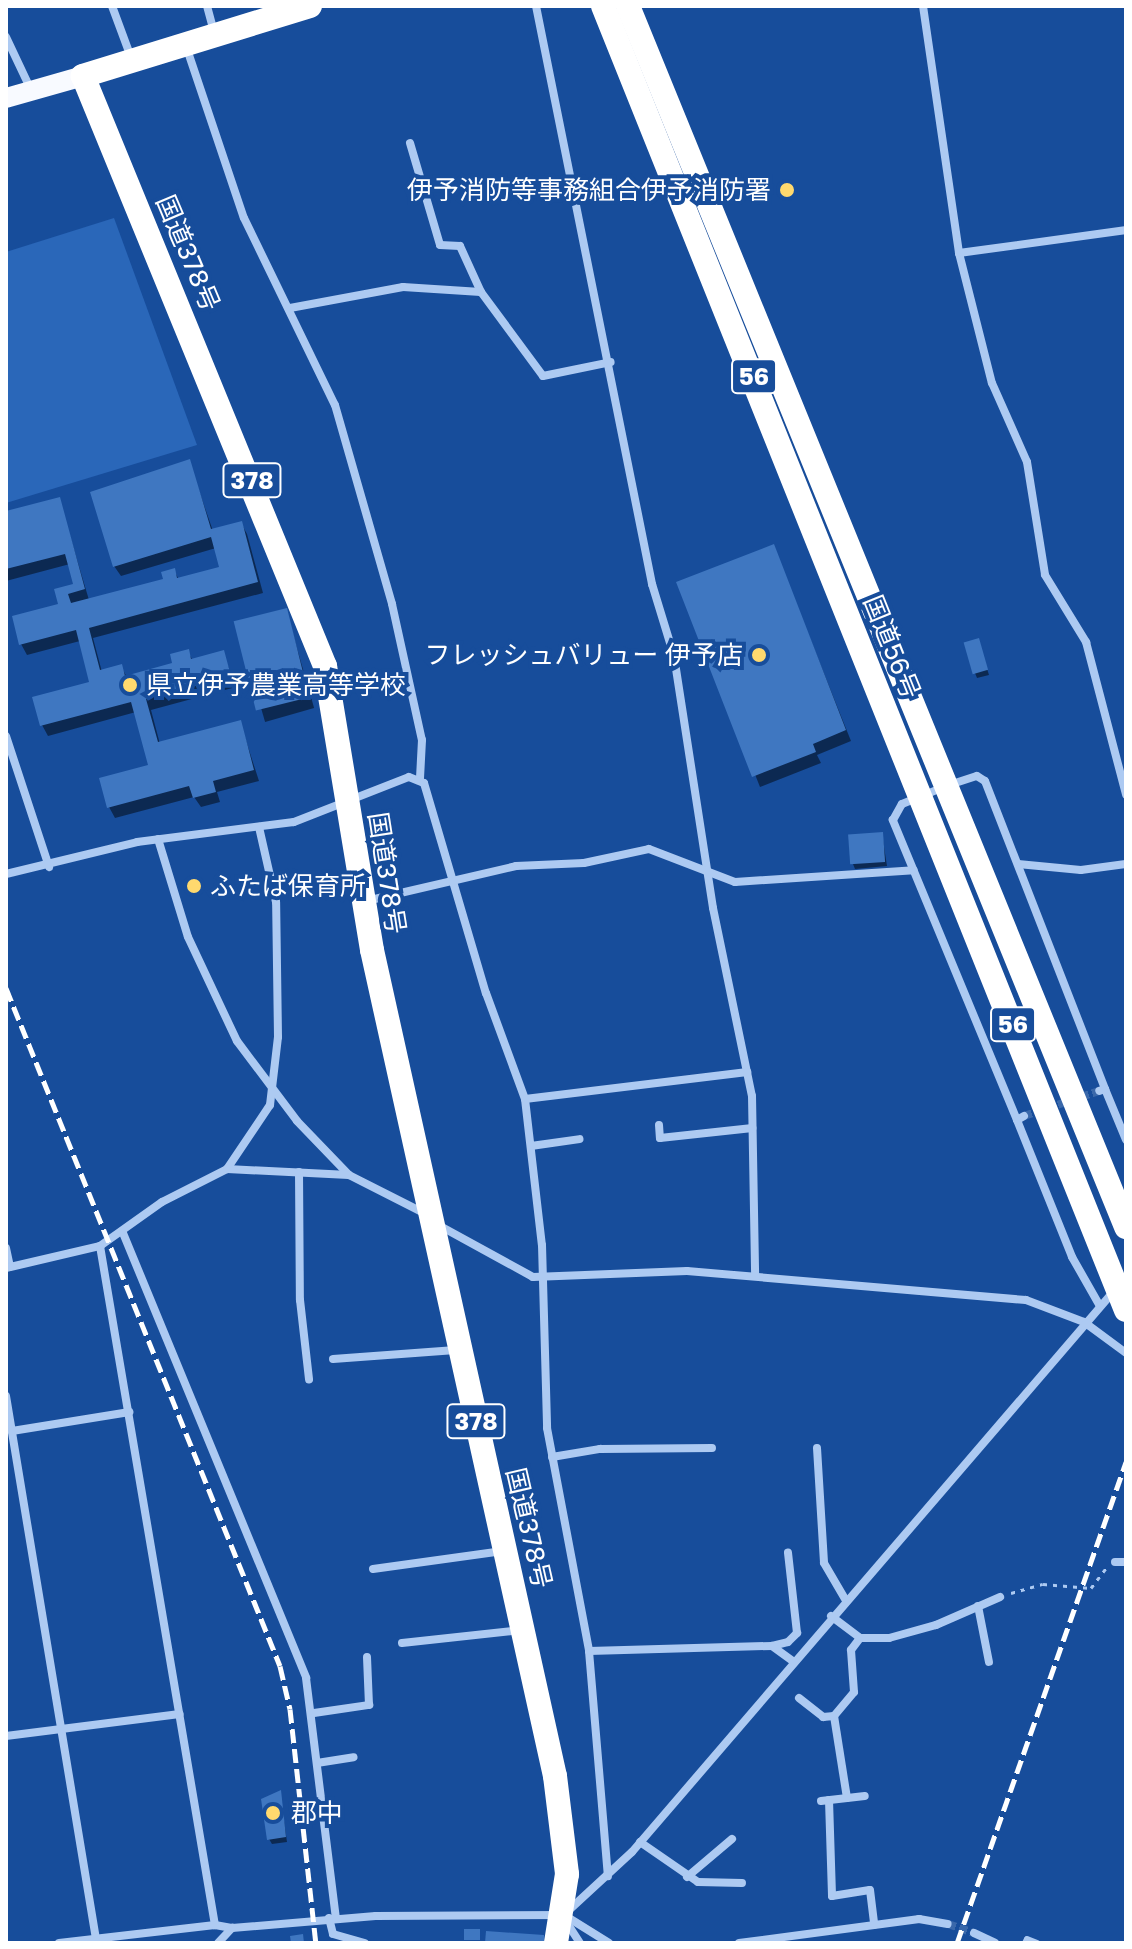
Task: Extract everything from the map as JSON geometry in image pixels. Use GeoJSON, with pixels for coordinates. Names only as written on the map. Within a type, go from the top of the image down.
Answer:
{"type":"FeatureCollection","features":[{"type":"Feature","properties":{"kind":"highway"},"geometry":{"type":"LineString","coordinates":[[83,76],[310,6]]}},
{"type":"Feature","properties":{"kind":"highway","name":"国道56号"},"geometry":{"type":"LineString","coordinates":[[603,6],[1126,1310]]}},
{"type":"Feature","properties":{"kind":"highway","name":"国道56号"},"geometry":{"type":"LineString","coordinates":[[628,6],[949,785],[1126,1227]]}},
{"type":"Feature","properties":{"kind":"highway","name":"国道378号"},"geometry":{"type":"LineString","coordinates":[[83,76],[317,638],[365,901],[429,1216],[506,1551],[562,1817],[567,1874],[564,1915],[556,1943]]}},
{"type":"Feature","properties":{"kind":"main road"},"geometry":{"type":"LineString","coordinates":[[6,98],[83,76]]}},
{"type":"Feature","properties":{"kind":"street"},"geometry":{"type":"LineString","coordinates":[[112,6],[132,61]]}},
{"type":"Feature","properties":{"kind":"street"},"geometry":{"type":"LineString","coordinates":[[207,6],[214,35]]}},
{"type":"Feature","properties":{"kind":"street"},"geometry":{"type":"LineString","coordinates":[[536,6],[611,362],[652,584],[674,656],[709,871],[747,1072],[752,1128],[755,1275]]}},
{"type":"Feature","properties":{"kind":"street"},"geometry":{"type":"LineString","coordinates":[[923,6],[959,253],[992,383],[1027,462],[1045,575],[1086,642],[1126,795]]}},
{"type":"Feature","properties":{"kind":"street"},"geometry":{"type":"LineString","coordinates":[[6,37],[32,91]]}},
{"type":"Feature","properties":{"kind":"street"},"geometry":{"type":"LineString","coordinates":[[185,44],[244,218],[335,405],[392,604],[422,740],[420,779],[457,880],[479,971],[525,1099],[543,1277],[545,1406],[589,1651],[608,1876]]}},
{"type":"Feature","properties":{"kind":"street"},"geometry":{"type":"LineString","coordinates":[[410,143],[440,245],[460,246],[481,292],[543,376],[611,362]]}},
{"type":"Feature","properties":{"kind":"street"},"geometry":{"type":"LineString","coordinates":[[959,253],[1126,230]]}},
{"type":"Feature","properties":{"kind":"street"},"geometry":{"type":"LineString","coordinates":[[290,308],[403,287],[481,292]]}},
{"type":"Feature","properties":{"kind":"street"},"geometry":{"type":"LineString","coordinates":[[6,736],[49,867]]}},
{"type":"Feature","properties":{"kind":"street"},"geometry":{"type":"LineString","coordinates":[[1100,1306],[1072,1257],[1021,1118],[893,820],[902,804],[949,785],[982,776],[1102,1090],[1126,1140]]}},
{"type":"Feature","properties":{"kind":"street"},"geometry":{"type":"LineString","coordinates":[[6,874],[49,867],[158,839],[294,822],[409,777],[420,779]]}},
{"type":"Feature","properties":{"kind":"street"},"geometry":{"type":"LineString","coordinates":[[6,1248],[8,1268],[100,1246],[123,1233],[162,1202],[227,1169],[270,1105],[280,969],[276,902],[259,827]]}},
{"type":"Feature","properties":{"kind":"street"},"geometry":{"type":"LineString","coordinates":[[158,839],[188,937],[212,993],[237,1041],[273,1091],[349,1175],[429,1216],[513,1270],[543,1277],[687,1271],[1026,1300],[1084,1322],[1126,1353]]}},
{"type":"Feature","properties":{"kind":"street"},"geometry":{"type":"LineString","coordinates":[[365,901],[457,880],[649,849],[735,882],[914,870]]}},
{"type":"Feature","properties":{"kind":"street"},"geometry":{"type":"LineString","coordinates":[[1018,864],[1081,870],[1126,864]]}},
{"type":"Feature","properties":{"kind":"street"},"geometry":{"type":"LineString","coordinates":[[525,1099],[747,1072]]}},
{"type":"Feature","properties":{"kind":"street"},"geometry":{"type":"LineString","coordinates":[[659,1125],[660,1138],[752,1128]]}},
{"type":"Feature","properties":{"kind":"street"},"geometry":{"type":"LineString","coordinates":[[531,1146],[580,1139]]}},
{"type":"Feature","properties":{"kind":"street"},"geometry":{"type":"LineString","coordinates":[[227,1169],[349,1175]]}},
{"type":"Feature","properties":{"kind":"street"},"geometry":{"type":"LineString","coordinates":[[299,1172],[300,1300],[309,1379]]}},
{"type":"Feature","properties":{"kind":"street"},"geometry":{"type":"LineString","coordinates":[[123,1233],[278,1606],[314,1713],[333,1934],[365,1943]]}},
{"type":"Feature","properties":{"kind":"street"},"geometry":{"type":"LineString","coordinates":[[100,1246],[215,1925]]}},
{"type":"Feature","properties":{"kind":"street"},"geometry":{"type":"LineString","coordinates":[[564,1915],[640,1842],[1084,1322],[1126,1280]]}},
{"type":"Feature","properties":{"kind":"street"},"geometry":{"type":"LineString","coordinates":[[333,1359],[460,1349]]}},
{"type":"Feature","properties":{"kind":"street"},"geometry":{"type":"LineString","coordinates":[[6,1396],[57,1729],[96,1939]]}},
{"type":"Feature","properties":{"kind":"street"},"geometry":{"type":"LineString","coordinates":[[12,1431],[129,1412]]}},
{"type":"Feature","properties":{"kind":"street"},"geometry":{"type":"LineString","coordinates":[[552,1457],[600,1449],[712,1448]]}},
{"type":"Feature","properties":{"kind":"street"},"geometry":{"type":"LineString","coordinates":[[817,1448],[824,1563],[845,1599]]}},
{"type":"Feature","properties":{"kind":"street"},"geometry":{"type":"LineString","coordinates":[[373,1569],[506,1551]]}},
{"type":"Feature","properties":{"kind":"street"},"geometry":{"type":"LineString","coordinates":[[589,1651],[772,1646],[788,1642],[797,1633],[788,1553]]}},
{"type":"Feature","properties":{"kind":"street"},"geometry":{"type":"LineString","coordinates":[[1115,1562],[1126,1562]]}},
{"type":"Feature","properties":{"kind":"street"},"geometry":{"type":"LineString","coordinates":[[831,1616],[860,1638],[910,1633],[1000,1597]]}},
{"type":"Feature","properties":{"kind":"street"},"geometry":{"type":"LineString","coordinates":[[978,1606],[989,1662]]}},
{"type":"Feature","properties":{"kind":"street"},"geometry":{"type":"LineString","coordinates":[[402,1643],[523,1629]]}},
{"type":"Feature","properties":{"kind":"street"},"geometry":{"type":"LineString","coordinates":[[799,1698],[823,1717],[834,1716],[854,1692],[851,1650],[860,1638]]}},
{"type":"Feature","properties":{"kind":"street"},"geometry":{"type":"LineString","coordinates":[[772,1646],[793,1661]]}},
{"type":"Feature","properties":{"kind":"street"},"geometry":{"type":"LineString","coordinates":[[314,1713],[369,1705],[367,1657]]}},
{"type":"Feature","properties":{"kind":"street"},"geometry":{"type":"LineString","coordinates":[[6,1736],[180,1714]]}},
{"type":"Feature","properties":{"kind":"street"},"geometry":{"type":"LineString","coordinates":[[834,1716],[847,1798]]}},
{"type":"Feature","properties":{"kind":"street"},"geometry":{"type":"LineString","coordinates":[[317,1763],[354,1757]]}},
{"type":"Feature","properties":{"kind":"street"},"geometry":{"type":"LineString","coordinates":[[865,1796],[825,1800],[832,1896],[870,1890],[874,1925]]}},
{"type":"Feature","properties":{"kind":"street"},"geometry":{"type":"LineString","coordinates":[[687,1877],[732,1839]]}},
{"type":"Feature","properties":{"kind":"street"},"geometry":{"type":"LineString","coordinates":[[640,1842],[687,1877],[717,1886],[742,1883]]}},
{"type":"Feature","properties":{"kind":"street"},"geometry":{"type":"LineString","coordinates":[[564,1915],[580,1943]]}},
{"type":"Feature","properties":{"kind":"street"},"geometry":{"type":"LineString","coordinates":[[59,1943],[215,1925],[232,1928],[333,1918],[564,1915],[609,1943]]}},
{"type":"Feature","properties":{"kind":"street"},"geometry":{"type":"LineString","coordinates":[[739,1943],[919,1919],[948,1924]]}},
{"type":"Feature","properties":{"kind":"street"},"geometry":{"type":"LineString","coordinates":[[218,1943],[232,1928]]}},
{"type":"Feature","properties":{"kind":"street"},"geometry":{"type":"LineString","coordinates":[[974,1933],[991,1942]]}},
{"type":"Feature","properties":{"kind":"lane"},"geometry":{"type":"LineString","coordinates":[[1025,1943],[1027,1939],[1037,1943]]}},
{"type":"Feature","properties":{"kind":"path"},"geometry":{"type":"LineString","coordinates":[[1000,1597],[1043,1584],[1091,1588],[1115,1562]]}},
{"type":"Feature","properties":{"kind":"shaded area"},"geometry":{"type":"Polygon","coordinates":[[[114,218],[197,445],[6,503],[6,252],[114,218]]]}},
{"type":"Feature","properties":{"kind":"building"},"geometry":{"type":"Polygon","coordinates":[[[190,459],[211,529],[242,521],[258,582],[89,628],[100,670],[122,664],[125,676],[172,663],[170,654],[189,649],[191,659],[224,650],[231,676],[146,699],[158,742],[241,720],[254,770],[213,781],[216,792],[193,798],[189,786],[107,808],[99,778],[148,765],[131,702],[40,726],[32,697],[89,682],[76,630],[19,645],[12,616],[58,604],[54,589],[73,584],[65,554],[6,569],[6,511],[60,497],[85,589],[68,594],[71,603],[163,579],[161,572],[175,568],[177,578],[219,567],[211,537],[113,567],[90,492],[190,459]]]}},
{"type":"Feature","properties":{"kind":"building"},"geometry":{"type":"Polygon","coordinates":[[[774,544],[846,730],[813,744],[816,752],[752,777],[676,582],[774,544]]]}},
{"type":"Feature","properties":{"kind":"building"},"geometry":{"type":"Polygon","coordinates":[[[287,608],[309,697],[256,711],[234,621],[287,608]]]}},
{"type":"Feature","properties":{"kind":"building"},"geometry":{"type":"Polygon","coordinates":[[[979,638],[988,670],[973,674],[964,642],[979,638]]]}},
{"type":"Feature","properties":{"kind":"building"},"geometry":{"type":"Polygon","coordinates":[[[883,832],[885,862],[850,864],[848,834],[883,832]]]}},
{"type":"Feature","properties":{"kind":"building"},"geometry":{"type":"Polygon","coordinates":[[[281,1790],[286,1837],[267,1840],[261,1799],[281,1790]]]}},
{"type":"Feature","properties":{"kind":"building"},"geometry":{"type":"Polygon","coordinates":[[[464,1929],[480,1929],[480,1940],[464,1940],[464,1929]]]}},
{"type":"Feature","properties":{"kind":"building"},"geometry":{"type":"Polygon","coordinates":[[[486,1931],[544,1935],[544,1943],[485,1943],[486,1931]]]}},
{"type":"Feature","properties":{"kind":"building"},"geometry":{"type":"Polygon","coordinates":[[[303,1934],[304,1943],[291,1943],[290,1936],[303,1934]]]}},
{"type":"Feature","properties":{"kind":"tunnel"},"geometry":{"type":"LineString","coordinates":[[1024,1116],[1099,1091]]}},
{"type":"Feature","properties":{"kind":"tunnel"},"geometry":{"type":"LineString","coordinates":[[948,1924],[974,1933]]}},
{"type":"Feature","properties":{"kind":"railway"},"geometry":{"type":"LineString","coordinates":[[6,988],[280,1666],[290,1709],[316,1943]]}},
{"type":"Feature","properties":{"kind":"railway"},"geometry":{"type":"LineString","coordinates":[[957,1943],[1126,1462]]}},
{"type":"Feature","properties":{"kind":"place","name":"伊予消防等事務組合伊予消防署"},"geometry":{"type":"Point","coordinates":[787,190]}},
{"type":"Feature","properties":{"kind":"place","name":"フレッシュバリュー 伊予店"},"geometry":{"type":"Point","coordinates":[759,655]}},
{"type":"Feature","properties":{"kind":"place","name":"県立伊予農業高等学校"},"geometry":{"type":"Point","coordinates":[130,685]}},
{"type":"Feature","properties":{"kind":"place","name":"ふたば保育所"},"geometry":{"type":"Point","coordinates":[194,886]}},
{"type":"Feature","properties":{"kind":"place","name":"郡中"},"geometry":{"type":"Point","coordinates":[273,1813]}}]}
